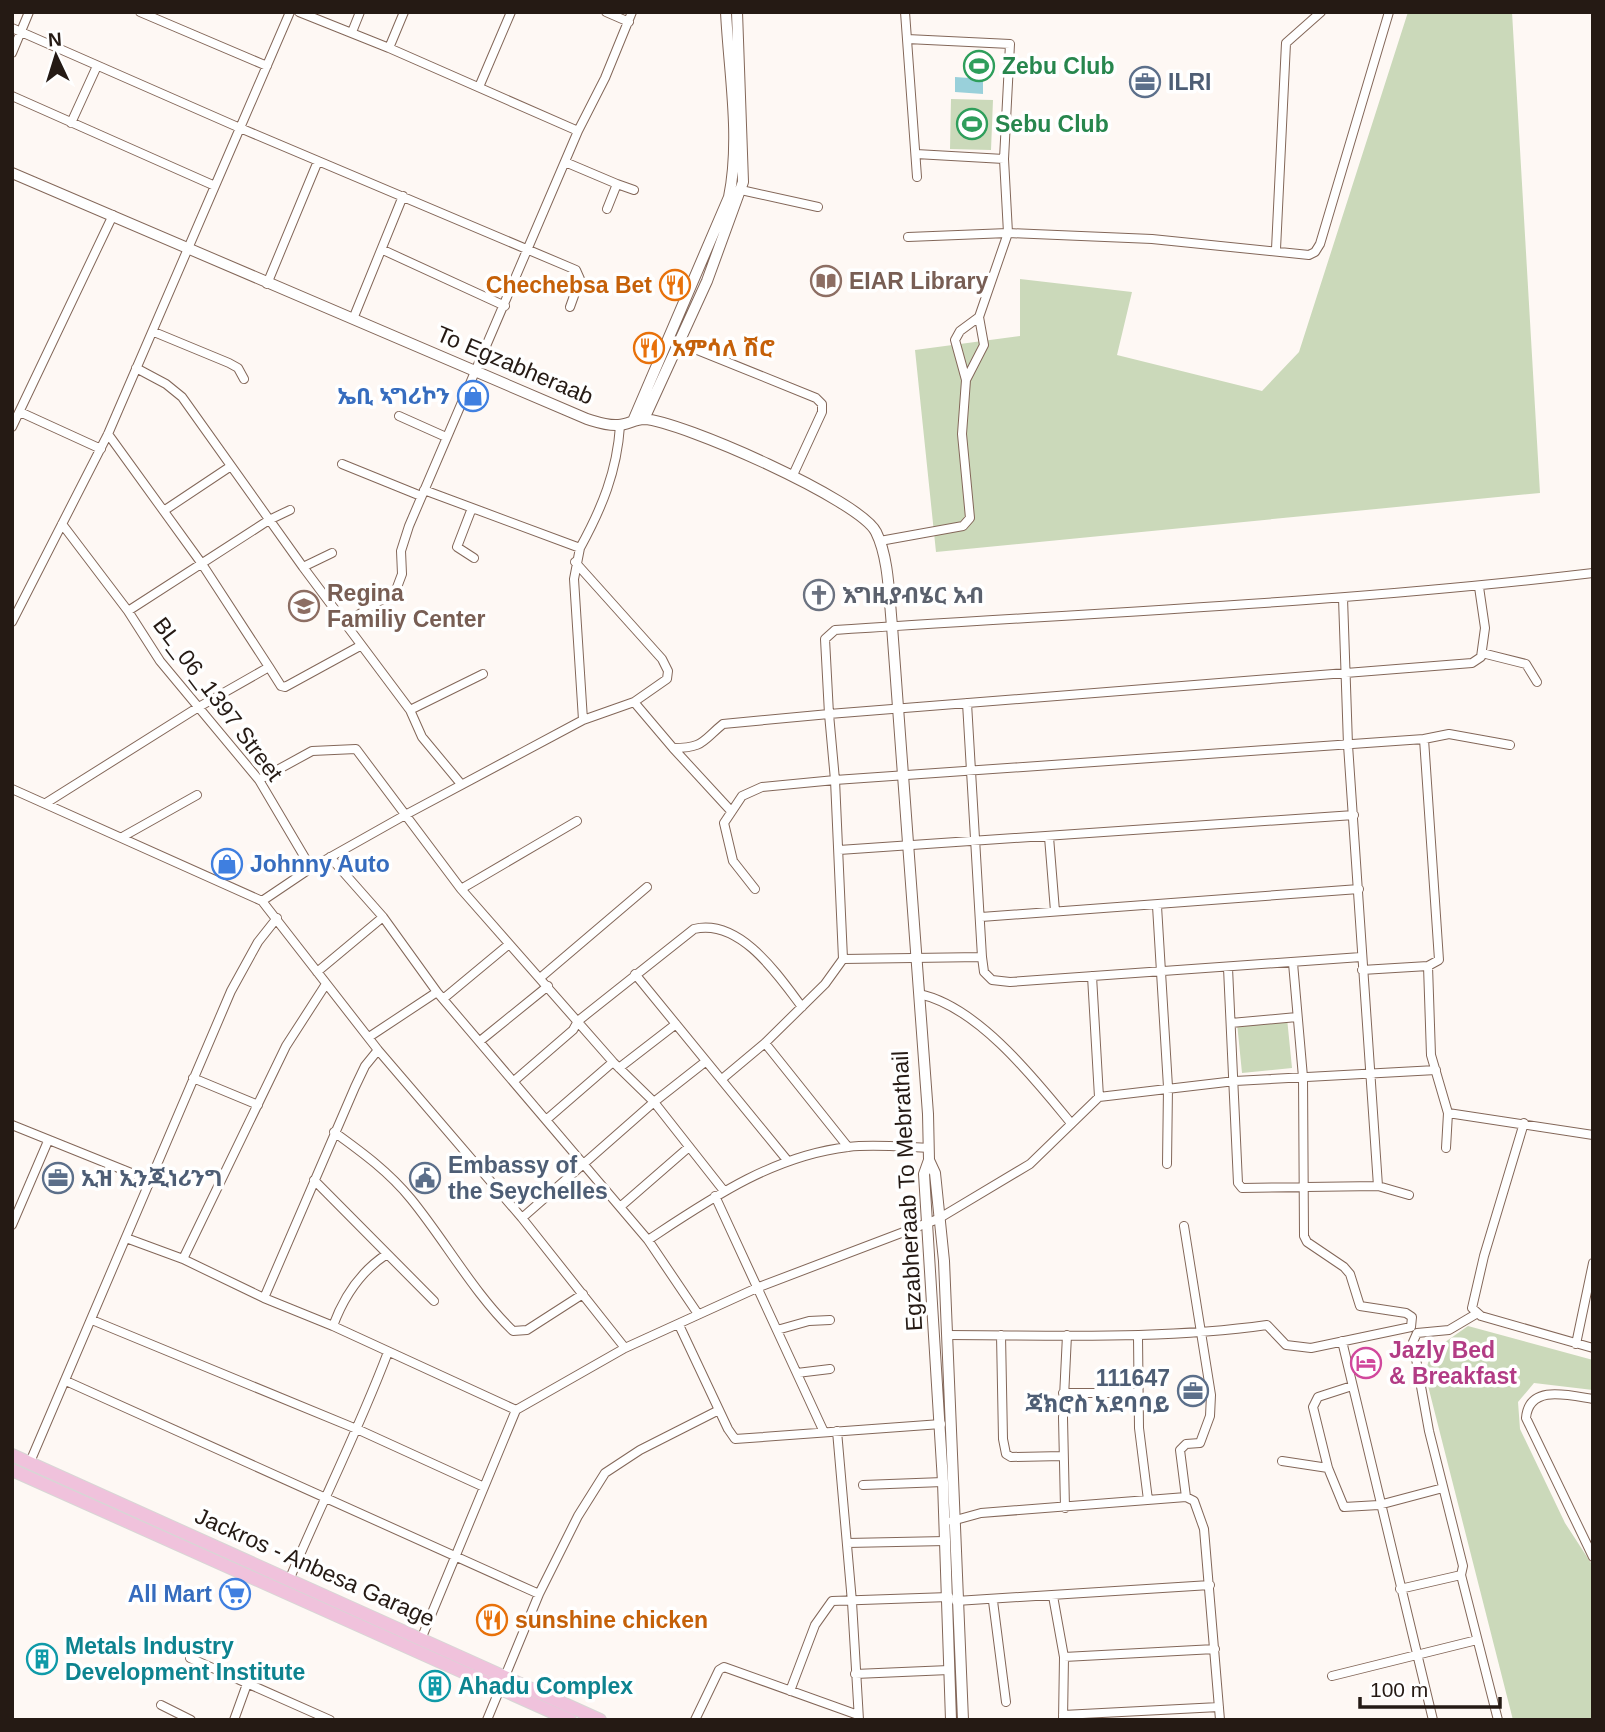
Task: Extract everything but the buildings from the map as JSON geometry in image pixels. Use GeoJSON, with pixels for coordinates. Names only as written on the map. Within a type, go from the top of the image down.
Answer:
{"type":"FeatureCollection","features":[{"type":"Feature","properties":{"kind":"main road"},"geometry":{"type":"LineString","coordinates":[[726,12],[733,31],[745,164],[741,190],[639,420],[705,439],[793,475],[859,512],[875,530],[880,541],[892,626]]}},
{"type":"Feature","properties":{"kind":"main road"},"geometry":{"type":"LineString","coordinates":[[674,341],[732,182],[733,31],[737,12]]}},
{"type":"Feature","properties":{"kind":"main road","name":"To Egzabheraab"},"geometry":{"type":"LineString","coordinates":[[12,173],[587,419],[620,425],[639,420]]}},
{"type":"Feature","properties":{"kind":"main road","name":"Egzabheraab To Mebrathail"},"geometry":{"type":"LineString","coordinates":[[892,626],[911,846],[929,1160],[935,1173],[934,1222],[943,1522],[952,1599],[949,1671],[951,1720]]}},
{"type":"Feature","properties":{"kind":"main road"},"geometry":{"type":"LineString","coordinates":[[934,1222],[947,1335],[957,1520],[952,1599],[962,1720]]}},
{"type":"Feature","properties":{"kind":"main road","name":"Jackros - Anbesa Garage"},"geometry":{"type":"LineString","coordinates":[[12,1455],[422,1637],[503,1682],[600,1720]]}},
{"type":"Feature","properties":{"kind":"main road"},"geometry":{"type":"LineString","coordinates":[[12,1470],[503,1682],[569,1720]]}},
{"type":"Feature","properties":{"kind":"main road"},"geometry":{"type":"LineString","coordinates":[[149,1531],[155,1518]]}},
{"type":"Feature","properties":{"kind":"street"},"geometry":{"type":"LineString","coordinates":[[12,53],[17,30],[29,12]]}},
{"type":"Feature","properties":{"kind":"street"},"geometry":{"type":"LineString","coordinates":[[140,12],[267,66]]}},
{"type":"Feature","properties":{"kind":"street"},"geometry":{"type":"LineString","coordinates":[[12,622],[15,610],[108,434],[290,12]]}},
{"type":"Feature","properties":{"kind":"street"},"geometry":{"type":"LineString","coordinates":[[299,12],[352,32],[578,131]]}},
{"type":"Feature","properties":{"kind":"street"},"geometry":{"type":"LineString","coordinates":[[352,32],[360,12]]}},
{"type":"Feature","properties":{"kind":"street"},"geometry":{"type":"LineString","coordinates":[[389,48],[404,12]]}},
{"type":"Feature","properties":{"kind":"street"},"geometry":{"type":"LineString","coordinates":[[479,87],[511,12]]}},
{"type":"Feature","properties":{"kind":"street"},"geometry":{"type":"LineString","coordinates":[[606,12],[629,22]]}},
{"type":"Feature","properties":{"kind":"street"},"geometry":{"type":"LineString","coordinates":[[346,623],[396,590],[402,574],[401,551],[423,493],[578,131],[632,12]]}},
{"type":"Feature","properties":{"kind":"street"},"geometry":{"type":"LineString","coordinates":[[905,12],[918,177]]}},
{"type":"Feature","properties":{"kind":"street"},"geometry":{"type":"LineString","coordinates":[[1276,249],[1286,43],[1321,12]]}},
{"type":"Feature","properties":{"kind":"street"},"geometry":{"type":"LineString","coordinates":[[908,237],[1007,233],[1152,239],[1309,254],[1315,252],[1320,244],[1389,12]]}},
{"type":"Feature","properties":{"kind":"street"},"geometry":{"type":"LineString","coordinates":[[17,30],[240,128],[529,249],[580,275],[570,306]]}},
{"type":"Feature","properties":{"kind":"street"},"geometry":{"type":"LineString","coordinates":[[907,39],[1010,44],[1003,159],[1007,233],[979,317],[984,345],[965,380]]}},
{"type":"Feature","properties":{"kind":"street"},"geometry":{"type":"LineString","coordinates":[[71,123],[97,66]]}},
{"type":"Feature","properties":{"kind":"street"},"geometry":{"type":"LineString","coordinates":[[12,96],[215,186]]}},
{"type":"Feature","properties":{"kind":"street"},"geometry":{"type":"LineString","coordinates":[[916,154],[1003,159]]}},
{"type":"Feature","properties":{"kind":"street"},"geometry":{"type":"LineString","coordinates":[[267,284],[318,161]]}},
{"type":"Feature","properties":{"kind":"street"},"geometry":{"type":"LineString","coordinates":[[565,162],[634,190]]}},
{"type":"Feature","properties":{"kind":"street"},"geometry":{"type":"LineString","coordinates":[[607,209],[617,184]]}},
{"type":"Feature","properties":{"kind":"street"},"geometry":{"type":"LineString","coordinates":[[741,190],[818,207]]}},
{"type":"Feature","properties":{"kind":"street"},"geometry":{"type":"LineString","coordinates":[[353,319],[403,196]]}},
{"type":"Feature","properties":{"kind":"street"},"geometry":{"type":"LineString","coordinates":[[12,427],[113,215]]}},
{"type":"Feature","properties":{"kind":"street"},"geometry":{"type":"LineString","coordinates":[[383,250],[505,306]]}},
{"type":"Feature","properties":{"kind":"street"},"geometry":{"type":"LineString","coordinates":[[880,541],[962,526],[970,517],[962,434],[965,380],[955,340],[960,331],[979,317]]}},
{"type":"Feature","properties":{"kind":"street"},"geometry":{"type":"LineString","coordinates":[[154,332],[229,363],[238,368],[244,379]]}},
{"type":"Feature","properties":{"kind":"street"},"geometry":{"type":"LineString","coordinates":[[674,341],[816,398],[822,404],[822,412],[793,475]]}},
{"type":"Feature","properties":{"kind":"street"},"geometry":{"type":"LineString","coordinates":[[136,368],[166,384],[182,397],[360,646],[410,710],[422,737],[461,784]]}},
{"type":"Feature","properties":{"kind":"street"},"geometry":{"type":"LineString","coordinates":[[20,412],[100,449]]}},
{"type":"Feature","properties":{"kind":"street"},"geometry":{"type":"LineString","coordinates":[[399,416],[446,437]]}},
{"type":"Feature","properties":{"kind":"street"},"geometry":{"type":"LineString","coordinates":[[583,720],[575,562],[609,489],[618,457],[620,425]]}},
{"type":"Feature","properties":{"kind":"street"},"geometry":{"type":"LineString","coordinates":[[108,434],[165,510],[281,686],[285,687],[360,646]]}},
{"type":"Feature","properties":{"kind":"street"},"geometry":{"type":"LineString","coordinates":[[342,464],[580,548]]}},
{"type":"Feature","properties":{"kind":"street"},"geometry":{"type":"LineString","coordinates":[[165,510],[231,466]]}},
{"type":"Feature","properties":{"kind":"street"},"geometry":{"type":"LineString","coordinates":[[472,508],[457,547],[474,558]]}},
{"type":"Feature","properties":{"kind":"street"},"geometry":{"type":"LineString","coordinates":[[128,611],[269,520],[290,510]]}},
{"type":"Feature","properties":{"kind":"street","name":"BL_06_1397 Street"},"geometry":{"type":"LineString","coordinates":[[62,524],[128,611],[160,661],[260,780],[311,868]]}},
{"type":"Feature","properties":{"kind":"street"},"geometry":{"type":"LineString","coordinates":[[303,567],[332,553]]}},
{"type":"Feature","properties":{"kind":"street"},"geometry":{"type":"LineString","coordinates":[[262,901],[311,868],[461,784],[583,720],[634,702],[667,679],[668,671],[662,659],[575,562]]}},
{"type":"Feature","properties":{"kind":"street"},"geometry":{"type":"LineString","coordinates":[[722,1079],[765,1044],[825,984],[843,959],[839,850],[825,639],[829,633],[892,626],[1343,598],[1479,587],[1593,573]]}},
{"type":"Feature","properties":{"kind":"street"},"geometry":{"type":"LineString","coordinates":[[674,748],[689,748],[709,741],[723,724],[1472,663],[1482,653],[1485,628],[1479,587]]}},
{"type":"Feature","properties":{"kind":"street"},"geometry":{"type":"LineString","coordinates":[[1343,598],[1348,745],[1378,1186]]}},
{"type":"Feature","properties":{"kind":"street"},"geometry":{"type":"LineString","coordinates":[[1482,653],[1526,664],[1537,682]]}},
{"type":"Feature","properties":{"kind":"street"},"geometry":{"type":"LineString","coordinates":[[46,803],[197,708],[269,667]]}},
{"type":"Feature","properties":{"kind":"street"},"geometry":{"type":"LineString","coordinates":[[410,710],[483,674]]}},
{"type":"Feature","properties":{"kind":"street"},"geometry":{"type":"LineString","coordinates":[[634,702],[731,811]]}},
{"type":"Feature","properties":{"kind":"street"},"geometry":{"type":"LineString","coordinates":[[967,704],[982,957],[988,977],[1000,982],[1361,957]]}},
{"type":"Feature","properties":{"kind":"street"},"geometry":{"type":"LineString","coordinates":[[755,889],[733,861],[724,823],[742,796],[762,787],[1424,740],[1449,734],[1510,745]]}},
{"type":"Feature","properties":{"kind":"street"},"geometry":{"type":"LineString","coordinates":[[1362,970],[1428,966],[1437,963],[1439,953],[1424,740]]}},
{"type":"Feature","properties":{"kind":"street"},"geometry":{"type":"LineString","coordinates":[[260,780],[312,751],[356,749],[461,889],[616,1065],[654,1102],[724,1191]]}},
{"type":"Feature","properties":{"kind":"street"},"geometry":{"type":"LineString","coordinates":[[12,789],[124,836],[262,901],[378,1050],[522,1217],[625,1348]]}},
{"type":"Feature","properties":{"kind":"street"},"geometry":{"type":"LineString","coordinates":[[124,836],[197,795]]}},
{"type":"Feature","properties":{"kind":"street"},"geometry":{"type":"LineString","coordinates":[[839,850],[1354,815]]}},
{"type":"Feature","properties":{"kind":"street"},"geometry":{"type":"LineString","coordinates":[[461,889],[577,821]]}},
{"type":"Feature","properties":{"kind":"street"},"geometry":{"type":"LineString","coordinates":[[1049,837],[1055,911]]}},
{"type":"Feature","properties":{"kind":"street"},"geometry":{"type":"LineString","coordinates":[[330,857],[383,918],[440,996],[648,1240],[698,1314]]}},
{"type":"Feature","properties":{"kind":"street"},"geometry":{"type":"LineString","coordinates":[[540,978],[647,887]]}},
{"type":"Feature","properties":{"kind":"street"},"geometry":{"type":"LineString","coordinates":[[981,917],[1359,889]]}},
{"type":"Feature","properties":{"kind":"street"},"geometry":{"type":"LineString","coordinates":[[1157,906],[1168,1087],[1167,1164]]}},
{"type":"Feature","properties":{"kind":"street"},"geometry":{"type":"LineString","coordinates":[[30,1462],[193,1078],[245,964],[277,918]]}},
{"type":"Feature","properties":{"kind":"street"},"geometry":{"type":"LineString","coordinates":[[317,972],[383,918]]}},
{"type":"Feature","properties":{"kind":"street"},"geometry":{"type":"LineString","coordinates":[[513,1081],[573,1030],[578,1021],[694,929],[707,926],[721,928],[763,961],[802,1007]]}},
{"type":"Feature","properties":{"kind":"street"},"geometry":{"type":"LineString","coordinates":[[369,1037],[440,996],[508,945]]}},
{"type":"Feature","properties":{"kind":"street"},"geometry":{"type":"LineString","coordinates":[[843,959],[982,957]]}},
{"type":"Feature","properties":{"kind":"street"},"geometry":{"type":"LineString","coordinates":[[1293,963],[1303,1077],[1304,1236],[1307,1242],[1350,1274],[1360,1306],[1406,1313],[1412,1317],[1419,1381],[1463,1566],[1461,1575],[1498,1720]]}},
{"type":"Feature","properties":{"kind":"street"},"geometry":{"type":"LineString","coordinates":[[1428,966],[1431,1055],[1448,1113],[1446,1148]]}},
{"type":"Feature","properties":{"kind":"street"},"geometry":{"type":"LineString","coordinates":[[1228,968],[1238,1183],[1242,1188],[1378,1186],[1409,1195]]}},
{"type":"Feature","properties":{"kind":"street"},"geometry":{"type":"LineString","coordinates":[[635,974],[787,1160]]}},
{"type":"Feature","properties":{"kind":"street"},"geometry":{"type":"LineString","coordinates":[[1092,976],[1098,1097]]}},
{"type":"Feature","properties":{"kind":"street"},"geometry":{"type":"LineString","coordinates":[[183,1259],[286,1046],[326,984]]}},
{"type":"Feature","properties":{"kind":"street"},"geometry":{"type":"LineString","coordinates":[[480,1041],[548,986]]}},
{"type":"Feature","properties":{"kind":"street"},"geometry":{"type":"LineString","coordinates":[[919,994],[946,1004],[1009,1053],[1077,1117]]}},
{"type":"Feature","properties":{"kind":"street"},"geometry":{"type":"LineString","coordinates":[[1231,1023],[1297,1017]]}},
{"type":"Feature","properties":{"kind":"street"},"geometry":{"type":"LineString","coordinates":[[546,1120],[616,1065],[676,1024]]}},
{"type":"Feature","properties":{"kind":"street"},"geometry":{"type":"LineString","coordinates":[[765,1044],[848,1147]]}},
{"type":"Feature","properties":{"kind":"street"},"geometry":{"type":"LineString","coordinates":[[264,1298],[334,1132],[365,1066],[378,1050]]}},
{"type":"Feature","properties":{"kind":"street"},"geometry":{"type":"LineString","coordinates":[[522,1217],[654,1102],[705,1062]]}},
{"type":"Feature","properties":{"kind":"street"},"geometry":{"type":"LineString","coordinates":[[422,1637],[516,1410],[625,1348],[759,1287],[934,1222],[1030,1164],[1098,1097],[1235,1081],[1436,1070]]}},
{"type":"Feature","properties":{"kind":"street"},"geometry":{"type":"LineString","coordinates":[[193,1078],[258,1104]]}},
{"type":"Feature","properties":{"kind":"street"},"geometry":{"type":"LineString","coordinates":[[1448,1113],[1593,1135]]}},
{"type":"Feature","properties":{"kind":"street"},"geometry":{"type":"LineString","coordinates":[[1476,1314],[1472,1303],[1524,1123]]}},
{"type":"Feature","properties":{"kind":"street"},"geometry":{"type":"LineString","coordinates":[[12,1125],[151,1181]]}},
{"type":"Feature","properties":{"kind":"street"},"geometry":{"type":"LineString","coordinates":[[334,1132],[381,1166],[396,1181],[500,1318],[513,1331],[527,1330],[583,1294]]}},
{"type":"Feature","properties":{"kind":"street"},"geometry":{"type":"LineString","coordinates":[[12,1225],[48,1141]]}},
{"type":"Feature","properties":{"kind":"street"},"geometry":{"type":"LineString","coordinates":[[620,1207],[689,1147]]}},
{"type":"Feature","properties":{"kind":"street"},"geometry":{"type":"LineString","coordinates":[[648,1240],[715,1196],[787,1160],[848,1147],[929,1148]]}},
{"type":"Feature","properties":{"kind":"street"},"geometry":{"type":"LineString","coordinates":[[314,1180],[434,1301]]}},
{"type":"Feature","properties":{"kind":"street"},"geometry":{"type":"LineString","coordinates":[[715,1196],[823,1430]]}},
{"type":"Feature","properties":{"kind":"street"},"geometry":{"type":"LineString","coordinates":[[1184,1226],[1211,1406],[1200,1443],[1183,1445],[1180,1450],[1186,1497]]}},
{"type":"Feature","properties":{"kind":"street"},"geometry":{"type":"LineString","coordinates":[[126,1238],[183,1259],[516,1410]]}},
{"type":"Feature","properties":{"kind":"street"},"geometry":{"type":"LineString","coordinates":[[333,1326],[340,1306],[368,1267],[387,1254]]}},
{"type":"Feature","properties":{"kind":"street"},"geometry":{"type":"LineString","coordinates":[[1576,1344],[1593,1263]]}},
{"type":"Feature","properties":{"kind":"street"},"geometry":{"type":"LineString","coordinates":[[947,1335],[1138,1337],[1201,1334],[1267,1325],[1286,1345],[1311,1348],[1342,1340],[1414,1330],[1449,1330],[1476,1314],[1593,1348]]}},
{"type":"Feature","properties":{"kind":"street"},"geometry":{"type":"LineString","coordinates":[[92,1320],[359,1430],[484,1487]]}},
{"type":"Feature","properties":{"kind":"street"},"geometry":{"type":"LineString","coordinates":[[777,1329],[808,1321],[830,1320]]}},
{"type":"Feature","properties":{"kind":"street"},"geometry":{"type":"LineString","coordinates":[[679,1325],[719,1410],[736,1439],[777,1438],[823,1430],[940,1424]]}},
{"type":"Feature","properties":{"kind":"street"},"geometry":{"type":"LineString","coordinates":[[1001,1335],[1002,1430],[1006,1454],[1010,1457],[1063,1456]]}},
{"type":"Feature","properties":{"kind":"street"},"geometry":{"type":"LineString","coordinates":[[1065,1508],[1063,1393],[1067,1335]]}},
{"type":"Feature","properties":{"kind":"street"},"geometry":{"type":"LineString","coordinates":[[1138,1337],[1137,1393],[1149,1500]]}},
{"type":"Feature","properties":{"kind":"street"},"geometry":{"type":"LineString","coordinates":[[1342,1340],[1379,1505],[1433,1720]]}},
{"type":"Feature","properties":{"kind":"street"},"geometry":{"type":"LineString","coordinates":[[290,1578],[324,1497],[359,1430],[388,1352]]}},
{"type":"Feature","properties":{"kind":"street"},"geometry":{"type":"LineString","coordinates":[[797,1373],[830,1369]]}},
{"type":"Feature","properties":{"kind":"street"},"geometry":{"type":"LineString","coordinates":[[66,1381],[539,1594]]}},
{"type":"Feature","properties":{"kind":"street"},"geometry":{"type":"LineString","coordinates":[[1352,1386],[1327,1393],[1314,1401],[1313,1418],[1328,1468],[1344,1507],[1379,1505],[1443,1488]]}},
{"type":"Feature","properties":{"kind":"street"},"geometry":{"type":"LineString","coordinates":[[1063,1393],[1137,1393]]}},
{"type":"Feature","properties":{"kind":"street"},"geometry":{"type":"LineString","coordinates":[[1593,1399],[1551,1394],[1537,1396],[1527,1409],[1526,1418],[1593,1556]]}},
{"type":"Feature","properties":{"kind":"street"},"geometry":{"type":"LineString","coordinates":[[487,1720],[539,1594],[578,1516],[605,1473],[640,1450],[719,1410]]}},
{"type":"Feature","properties":{"kind":"street"},"geometry":{"type":"LineString","coordinates":[[695,1720],[719,1670],[724,1667],[858,1717],[852,1602],[837,1431]]}},
{"type":"Feature","properties":{"kind":"street"},"geometry":{"type":"LineString","coordinates":[[1282,1461],[1328,1468]]}},
{"type":"Feature","properties":{"kind":"street"},"geometry":{"type":"LineString","coordinates":[[863,1485],[943,1482]]}},
{"type":"Feature","properties":{"kind":"street"},"geometry":{"type":"LineString","coordinates":[[943,1522],[981,1513],[1186,1497],[1194,1501],[1204,1529],[1220,1720]]}},
{"type":"Feature","properties":{"kind":"street"},"geometry":{"type":"LineString","coordinates":[[847,1543],[946,1541]]}},
{"type":"Feature","properties":{"kind":"street"},"geometry":{"type":"LineString","coordinates":[[1400,1589],[1461,1575]]}},
{"type":"Feature","properties":{"kind":"street"},"geometry":{"type":"LineString","coordinates":[[790,1691],[824,1608],[832,1601],[993,1601],[1210,1584]]}},
{"type":"Feature","properties":{"kind":"street"},"geometry":{"type":"LineString","coordinates":[[1053,1596],[1064,1657],[1063,1718],[1219,1707]]}},
{"type":"Feature","properties":{"kind":"street"},"geometry":{"type":"LineString","coordinates":[[993,1601],[1006,1702]]}},
{"type":"Feature","properties":{"kind":"street"},"geometry":{"type":"LineString","coordinates":[[1332,1676],[1477,1640]]}},
{"type":"Feature","properties":{"kind":"street"},"geometry":{"type":"LineString","coordinates":[[1064,1657],[1214,1649]]}},
{"type":"Feature","properties":{"kind":"street"},"geometry":{"type":"LineString","coordinates":[[190,1658],[330,1720]]}},
{"type":"Feature","properties":{"kind":"street"},"geometry":{"type":"LineString","coordinates":[[855,1674],[949,1671]]}},
{"type":"Feature","properties":{"kind":"street"},"geometry":{"type":"LineString","coordinates":[[234,1720],[247,1684]]}},
{"type":"Feature","properties":{"kind":"street"},"geometry":{"type":"LineString","coordinates":[[161,1704],[191,1720]]}},
{"type":"Feature","properties":{"kind":"green space"},"geometry":{"type":"Polygon","coordinates":[[[1408,12],[1512,12],[1540,493],[936,552],[915,350],[1020,336],[1020,279],[1132,292],[1117,355],[1262,391],[1299,352],[1408,12]]]}},
{"type":"Feature","properties":{"kind":"green space","name":"Sebu Club"},"geometry":{"type":"Polygon","coordinates":[[[951,99],[993,100],[991,150],[950,149],[951,99]]]}},
{"type":"Feature","properties":{"kind":"green space"},"geometry":{"type":"Polygon","coordinates":[[[1287,1018],[1292,1068],[1242,1073],[1237,1023],[1287,1018]]]}},
{"type":"Feature","properties":{"kind":"green space"},"geometry":{"type":"Polygon","coordinates":[[[1468,1326],[1593,1360],[1593,1390],[1534,1383],[1518,1402],[1520,1429],[1565,1523],[1593,1566],[1593,1720],[1513,1720],[1425,1374],[1431,1352],[1468,1326]]]}},
{"type":"Feature","properties":{"kind":"water"},"geometry":{"type":"Polygon","coordinates":[[[955,77],[983,79],[983,94],[955,92],[955,77]]]}},
{"type":"Feature","properties":{"kind":"place","name":"Zebu Club"},"geometry":{"type":"Point","coordinates":[979,66]}},
{"type":"Feature","properties":{"kind":"place","name":"ILRI"},"geometry":{"type":"Point","coordinates":[1145,82]}},
{"type":"Feature","properties":{"kind":"place","name":"Sebu Club"},"geometry":{"type":"Point","coordinates":[972,124]}},
{"type":"Feature","properties":{"kind":"place","name":"EIAR Library"},"geometry":{"type":"Point","coordinates":[826,281]}},
{"type":"Feature","properties":{"kind":"place","name":"Chechebsa Bet"},"geometry":{"type":"Point","coordinates":[675,285]}},
{"type":"Feature","properties":{"kind":"place","name":"አምሳለ ሽሮ"},"geometry":{"type":"Point","coordinates":[649,348]}},
{"type":"Feature","properties":{"kind":"place","name":"ኤቢ ኣግሪኮን"},"geometry":{"type":"Point","coordinates":[473,396]}},
{"type":"Feature","properties":{"kind":"place","name":"እግዚያብሄር አብ"},"geometry":{"type":"Point","coordinates":[819,595]}},
{"type":"Feature","properties":{"kind":"place","name":"Regina Familiy Center"},"geometry":{"type":"Point","coordinates":[304,606]}},
{"type":"Feature","properties":{"kind":"place","name":"Johnny Auto"},"geometry":{"type":"Point","coordinates":[227,864]}},
{"type":"Feature","properties":{"kind":"place","name":"ኢዝ ኢንጂነሪንግ"},"geometry":{"type":"Point","coordinates":[58,1178]}},
{"type":"Feature","properties":{"kind":"place","name":"Embassy of the Seychelles"},"geometry":{"type":"Point","coordinates":[425,1178]}},
{"type":"Feature","properties":{"kind":"place","name":"Jazly Bed & Breakfast"},"geometry":{"type":"Point","coordinates":[1366,1363]}},
{"type":"Feature","properties":{"kind":"place","name":"111647 ጃክሮስ አደባባይ"},"geometry":{"type":"Point","coordinates":[1193,1391]}},
{"type":"Feature","properties":{"kind":"place","name":"All Mart"},"geometry":{"type":"Point","coordinates":[235,1594]}},
{"type":"Feature","properties":{"kind":"place","name":"sunshine chicken"},"geometry":{"type":"Point","coordinates":[492,1620]}},
{"type":"Feature","properties":{"kind":"place","name":"Metals Industry Development Institute"},"geometry":{"type":"Point","coordinates":[42,1659]}},
{"type":"Feature","properties":{"kind":"place","name":"Ahadu Complex"},"geometry":{"type":"Point","coordinates":[435,1686]}}]}
